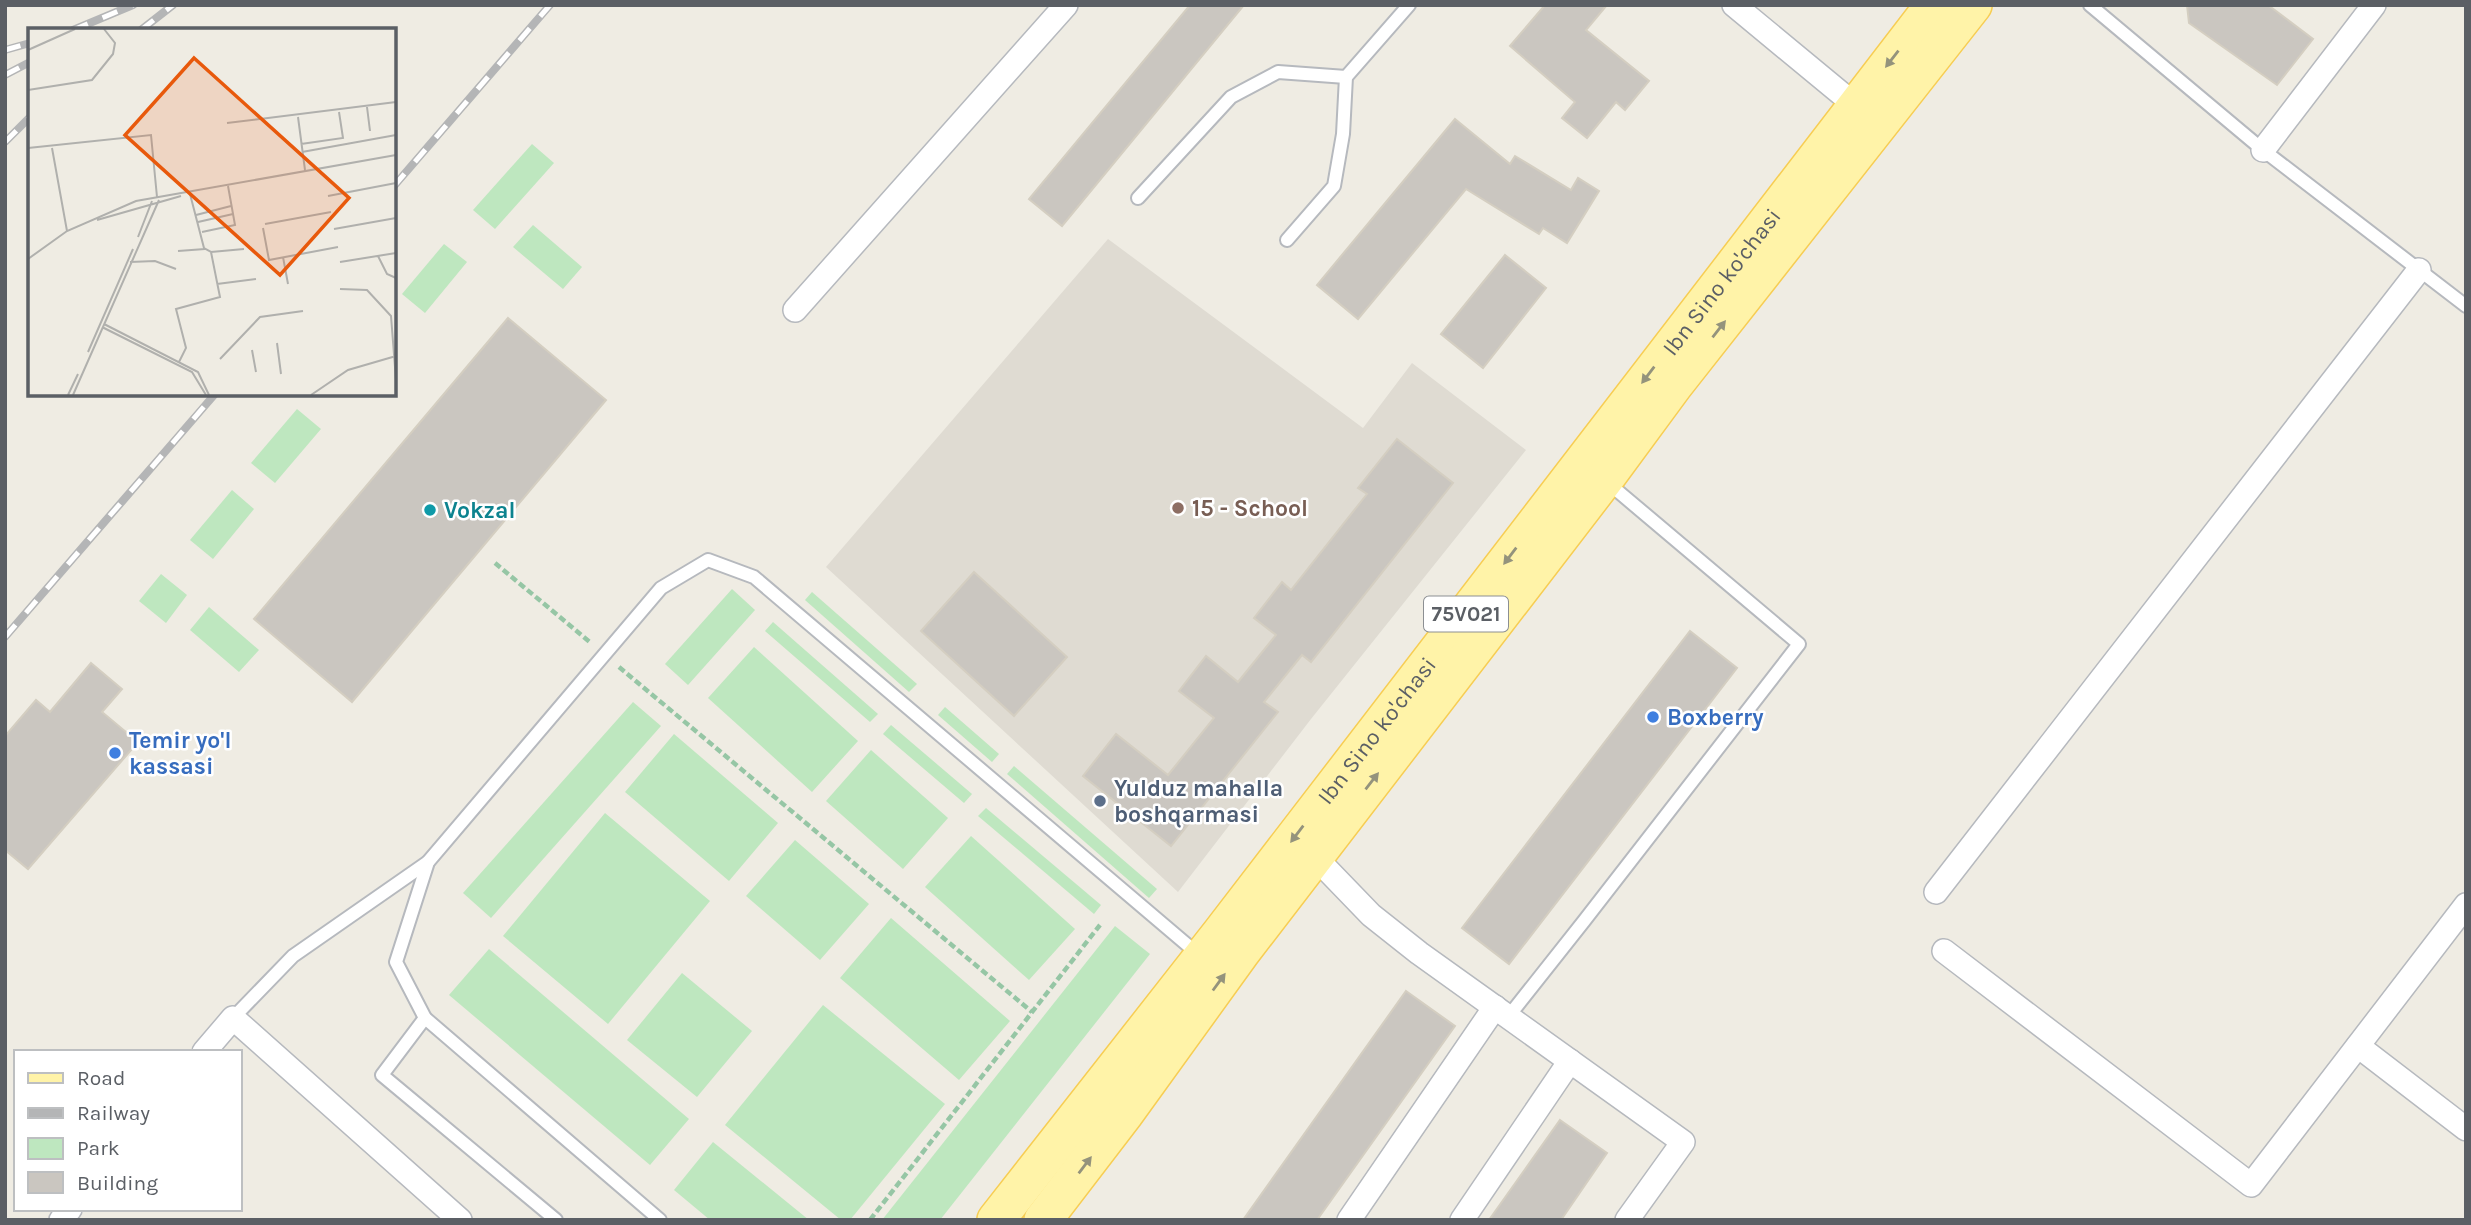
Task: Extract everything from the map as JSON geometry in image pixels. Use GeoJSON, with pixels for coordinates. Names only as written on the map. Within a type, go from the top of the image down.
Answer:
{"type":"FeatureCollection","features":[{"type":"Feature","properties":{"kind":"main road","name":"Ibn Sino ko'chasi"},"geometry":{"type":"LineString","coordinates":[[996,1220],[1202,958],[1934,5]]}},
{"type":"Feature","properties":{"kind":"main road","name":"Ibn Sino ko'chasi"},"geometry":{"type":"LineString","coordinates":[[1043,1220],[1314,856],[1674,385],[1973,5]]}},
{"type":"Feature","properties":{"kind":"street"},"geometry":{"type":"LineString","coordinates":[[795,310],[1066,5]]}},
{"type":"Feature","properties":{"kind":"street"},"geometry":{"type":"LineString","coordinates":[[1734,5],[1856,105]]}},
{"type":"Feature","properties":{"kind":"street"},"geometry":{"type":"LineString","coordinates":[[2263,150],[2374,5]]}},
{"type":"Feature","properties":{"kind":"street"},"geometry":{"type":"LineString","coordinates":[[1936,891],[2419,270]]}},
{"type":"Feature","properties":{"kind":"street"},"geometry":{"type":"LineString","coordinates":[[1314,856],[1371,915],[1419,953],[1683,1142],[1627,1220]]}},
{"type":"Feature","properties":{"kind":"street"},"geometry":{"type":"LineString","coordinates":[[1944,951],[2251,1185],[2466,905]]}},
{"type":"Feature","properties":{"kind":"street"},"geometry":{"type":"LineString","coordinates":[[1349,1220],[1501,1012]]}},
{"type":"Feature","properties":{"kind":"street"},"geometry":{"type":"LineString","coordinates":[[206,1050],[233,1018],[460,1220]]}},
{"type":"Feature","properties":{"kind":"street"},"geometry":{"type":"LineString","coordinates":[[2358,1046],[2466,1129]]}},
{"type":"Feature","properties":{"kind":"street"},"geometry":{"type":"LineString","coordinates":[[1462,1220],[1570,1061]]}},
{"type":"Feature","properties":{"kind":"lane"},"geometry":{"type":"LineString","coordinates":[[1287,240],[1334,186],[1343,134],[1346,76],[1409,5]]}},
{"type":"Feature","properties":{"kind":"lane"},"geometry":{"type":"LineString","coordinates":[[2090,5],[2263,150],[2466,306]]}},
{"type":"Feature","properties":{"kind":"lane"},"geometry":{"type":"LineString","coordinates":[[1138,198],[1231,97],[1278,72],[1346,76]]}},
{"type":"Feature","properties":{"kind":"lane"},"geometry":{"type":"LineString","coordinates":[[1501,1012],[1601,900],[1799,644],[1604,480]]}},
{"type":"Feature","properties":{"kind":"lane"},"geometry":{"type":"LineString","coordinates":[[233,1018],[293,956],[428,862],[661,588],[708,560],[754,577],[1202,958]]}},
{"type":"Feature","properties":{"kind":"lane"},"geometry":{"type":"LineString","coordinates":[[428,862],[396,962],[425,1018],[660,1220]]}},
{"type":"Feature","properties":{"kind":"lane"},"geometry":{"type":"LineString","coordinates":[[425,1018],[382,1075],[556,1220]]}},
{"type":"Feature","properties":{"kind":"path"},"geometry":{"type":"LineString","coordinates":[[495,563],[1032,1012]]}},
{"type":"Feature","properties":{"kind":"path"},"geometry":{"type":"LineString","coordinates":[[870,1220],[1100,925]]}},
{"type":"Feature","properties":{"kind":"shaded area","name":"15 - School"},"geometry":{"type":"Polygon","coordinates":[[[1108,239],[1363,428],[1412,363],[1526,450],[1311,719],[1178,892],[826,567],[1108,239]]]}},
{"type":"Feature","properties":{"kind":"green space"},"geometry":{"type":"Polygon","coordinates":[[[532,144],[554,163],[495,229],[473,210],[532,144]]]}},
{"type":"Feature","properties":{"kind":"green space"},"geometry":{"type":"Polygon","coordinates":[[[533,225],[582,267],[563,289],[513,247],[533,225]]]}},
{"type":"Feature","properties":{"kind":"green space"},"geometry":{"type":"Polygon","coordinates":[[[444,244],[467,262],[425,313],[402,294],[444,244]]]}},
{"type":"Feature","properties":{"kind":"green space"},"geometry":{"type":"Polygon","coordinates":[[[297,409],[321,429],[275,483],[251,463],[297,409]]]}},
{"type":"Feature","properties":{"kind":"green space"},"geometry":{"type":"Polygon","coordinates":[[[232,490],[254,509],[213,559],[190,540],[232,490]]]}},
{"type":"Feature","properties":{"kind":"green space"},"geometry":{"type":"Polygon","coordinates":[[[161,574],[187,595],[166,623],[139,601],[161,574]]]}},
{"type":"Feature","properties":{"kind":"green space"},"geometry":{"type":"Polygon","coordinates":[[[732,589],[755,610],[688,685],[665,664],[732,589]]]}},
{"type":"Feature","properties":{"kind":"green space"},"geometry":{"type":"Polygon","coordinates":[[[812,592],[917,684],[909,692],[805,600],[812,592]]]}},
{"type":"Feature","properties":{"kind":"green space"},"geometry":{"type":"Polygon","coordinates":[[[209,607],[259,650],[239,672],[190,630],[209,607]]]}},
{"type":"Feature","properties":{"kind":"green space"},"geometry":{"type":"Polygon","coordinates":[[[773,622],[878,714],[870,722],[765,631],[773,622]]]}},
{"type":"Feature","properties":{"kind":"green space"},"geometry":{"type":"Polygon","coordinates":[[[754,647],[858,741],[812,792],[708,698],[754,647]]]}},
{"type":"Feature","properties":{"kind":"green space"},"geometry":{"type":"Polygon","coordinates":[[[633,702],[661,726],[491,918],[463,893],[633,702]]]}},
{"type":"Feature","properties":{"kind":"green space"},"geometry":{"type":"Polygon","coordinates":[[[945,707],[999,754],[992,762],[938,715],[945,707]]]}},
{"type":"Feature","properties":{"kind":"green space"},"geometry":{"type":"Polygon","coordinates":[[[891,725],[972,794],[964,803],[883,734],[891,725]]]}},
{"type":"Feature","properties":{"kind":"green space"},"geometry":{"type":"Polygon","coordinates":[[[674,734],[778,823],[729,881],[625,792],[674,734]]]}},
{"type":"Feature","properties":{"kind":"green space"},"geometry":{"type":"Polygon","coordinates":[[[871,750],[948,818],[903,869],[826,801],[871,750]]]}},
{"type":"Feature","properties":{"kind":"green space"},"geometry":{"type":"Polygon","coordinates":[[[1014,766],[1157,889],[1149,898],[1007,774],[1014,766]]]}},
{"type":"Feature","properties":{"kind":"green space"},"geometry":{"type":"Polygon","coordinates":[[[986,808],[1101,905],[1094,914],[978,816],[986,808]]]}},
{"type":"Feature","properties":{"kind":"green space"},"geometry":{"type":"Polygon","coordinates":[[[605,813],[710,901],[608,1024],[503,936],[605,813]]]}},
{"type":"Feature","properties":{"kind":"green space"},"geometry":{"type":"Polygon","coordinates":[[[971,836],[1075,929],[1029,980],[925,887],[971,836]]]}},
{"type":"Feature","properties":{"kind":"green space"},"geometry":{"type":"Polygon","coordinates":[[[795,840],[869,904],[820,960],[746,896],[795,840]]]}},
{"type":"Feature","properties":{"kind":"green space"},"geometry":{"type":"Polygon","coordinates":[[[891,918],[1010,1021],[959,1080],[840,978],[891,918]]]}},
{"type":"Feature","properties":{"kind":"green space"},"geometry":{"type":"Polygon","coordinates":[[[1115,926],[1150,954],[940,1220],[882,1220],[1115,926]]]}},
{"type":"Feature","properties":{"kind":"green space"},"geometry":{"type":"Polygon","coordinates":[[[489,949],[689,1119],[650,1165],[449,995],[489,949]]]}},
{"type":"Feature","properties":{"kind":"green space"},"geometry":{"type":"Polygon","coordinates":[[[682,973],[752,1031],[697,1097],[627,1040],[682,973]]]}},
{"type":"Feature","properties":{"kind":"green space"},"geometry":{"type":"Polygon","coordinates":[[[823,1005],[945,1104],[850,1220],[841,1220],[725,1125],[823,1005]]]}},
{"type":"Feature","properties":{"kind":"green space"},"geometry":{"type":"Polygon","coordinates":[[[713,1142],[809,1220],[710,1220],[674,1190],[713,1142]]]}},
{"type":"Feature","properties":{"kind":"building"},"geometry":{"type":"Polygon","coordinates":[[[1190,5],[1244,5],[1062,226],[1029,199],[1190,5]]]}},
{"type":"Feature","properties":{"kind":"building"},"geometry":{"type":"Polygon","coordinates":[[[1545,5],[1607,5],[1586,30],[1649,81],[1625,110],[1616,102],[1587,138],[1562,118],[1575,102],[1510,46],[1545,5]]]}},
{"type":"Feature","properties":{"kind":"building"},"geometry":{"type":"Polygon","coordinates":[[[2187,5],[2268,5],[2313,39],[2277,85],[2189,23],[2187,5]]]}},
{"type":"Feature","properties":{"kind":"building"},"geometry":{"type":"Polygon","coordinates":[[[1455,119],[1510,164],[1515,156],[1571,190],[1578,178],[1599,191],[1567,243],[1543,228],[1539,234],[1466,189],[1358,319],[1317,285],[1455,119]]]}},
{"type":"Feature","properties":{"kind":"building"},"geometry":{"type":"Polygon","coordinates":[[[1505,255],[1546,288],[1483,368],[1441,334],[1505,255]]]}},
{"type":"Feature","properties":{"kind":"building","name":"Vokzal"},"geometry":{"type":"Polygon","coordinates":[[[508,318],[606,400],[352,702],[254,619],[508,318]]]}},
{"type":"Feature","properties":{"kind":"building"},"geometry":{"type":"Polygon","coordinates":[[[1397,439],[1453,483],[1311,662],[1302,655],[1264,702],[1278,712],[1171,846],[1083,776],[1116,734],[1168,775],[1214,718],[1179,691],[1206,656],[1238,682],[1276,635],[1254,618],[1282,582],[1291,590],[1367,494],[1358,488],[1397,439]]]}},
{"type":"Feature","properties":{"kind":"building"},"geometry":{"type":"Polygon","coordinates":[[[974,572],[1067,657],[1014,716],[921,631],[974,572]]]}},
{"type":"Feature","properties":{"kind":"building"},"geometry":{"type":"Polygon","coordinates":[[[1690,631],[1737,668],[1509,964],[1462,928],[1690,631]]]}},
{"type":"Feature","properties":{"kind":"building"},"geometry":{"type":"Polygon","coordinates":[[[91,663],[122,689],[102,712],[138,742],[28,869],[5,850],[5,736],[36,700],[50,712],[91,663]]]}},
{"type":"Feature","properties":{"kind":"building"},"geometry":{"type":"Polygon","coordinates":[[[1406,991],[1455,1026],[1317,1220],[1243,1220],[1406,991]]]}},
{"type":"Feature","properties":{"kind":"building"},"geometry":{"type":"Polygon","coordinates":[[[1560,1120],[1607,1153],[1561,1220],[1489,1220],[1560,1120]]]}},
{"type":"Feature","properties":{"kind":"railway"},"geometry":{"type":"LineString","coordinates":[[78,28],[133,5]]}},
{"type":"Feature","properties":{"kind":"railway"},"geometry":{"type":"LineString","coordinates":[[144,28],[173,5]]}},
{"type":"Feature","properties":{"kind":"railway"},"geometry":{"type":"LineString","coordinates":[[396,184],[550,5]]}},
{"type":"Feature","properties":{"kind":"railway"},"geometry":{"type":"LineString","coordinates":[[5,50],[28,44]]}},
{"type":"Feature","properties":{"kind":"railway"},"geometry":{"type":"LineString","coordinates":[[5,75],[28,63]]}},
{"type":"Feature","properties":{"kind":"railway"},"geometry":{"type":"LineString","coordinates":[[5,142],[28,119]]}},
{"type":"Feature","properties":{"kind":"railway"},"geometry":{"type":"LineString","coordinates":[[5,637],[213,396]]}},
{"type":"Feature","properties":{"kind":"place","name":"15 - School"},"geometry":{"type":"Point","coordinates":[1178,508]}},
{"type":"Feature","properties":{"kind":"place","name":"Vokzal"},"geometry":{"type":"Point","coordinates":[430,510]}},
{"type":"Feature","properties":{"kind":"place","name":"Boxberry"},"geometry":{"type":"Point","coordinates":[1653,717]}},
{"type":"Feature","properties":{"kind":"place","name":"Temir yo'l kassasi"},"geometry":{"type":"Point","coordinates":[115,753]}},
{"type":"Feature","properties":{"kind":"place","name":"Yulduz mahalla boshqarmasi"},"geometry":{"type":"Point","coordinates":[1100,801]}}]}
